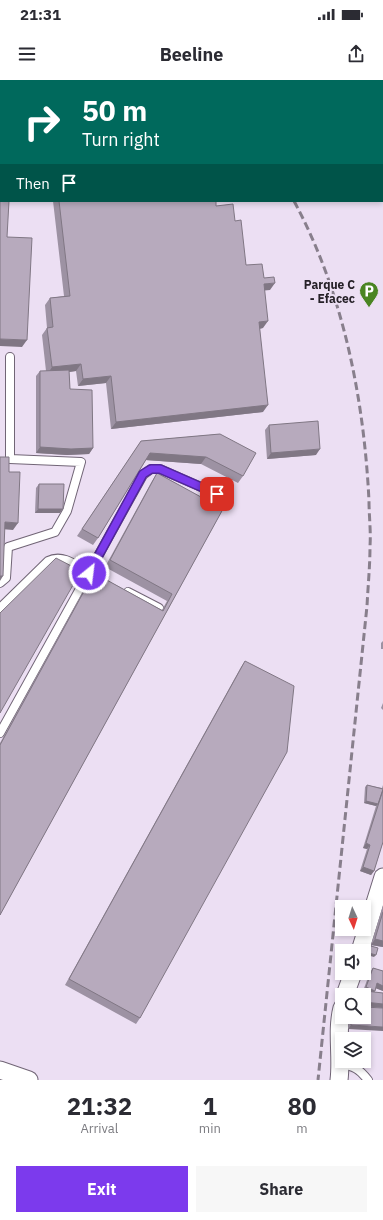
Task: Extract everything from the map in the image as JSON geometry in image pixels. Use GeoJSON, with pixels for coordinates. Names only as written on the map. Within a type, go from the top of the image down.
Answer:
{"type":"FeatureCollection","features":[{"type":"Feature","properties":{"kind":"street"},"geometry":{"type":"LineString","coordinates":[[362,944],[383,877]]}},
{"type":"Feature","properties":{"kind":"street"},"geometry":{"type":"LineString","coordinates":[[340,1072],[341,1024]]}},
{"type":"Feature","properties":{"kind":"street"},"geometry":{"type":"LineString","coordinates":[[0,1070],[29,1080]]}},
{"type":"Feature","properties":{"kind":"lane"},"geometry":{"type":"LineString","coordinates":[[0,583],[6,578],[8,547],[55,532],[67,511],[81,462],[10,459],[10,357]]}},
{"type":"Feature","properties":{"kind":"lane"},"geometry":{"type":"LineString","coordinates":[[0,399],[10,400]]}},
{"type":"Feature","properties":{"kind":"lane"},"geometry":{"type":"LineString","coordinates":[[0,733],[143,474],[151,469],[160,469],[217,494]]}},
{"type":"Feature","properties":{"kind":"lane"},"geometry":{"type":"LineString","coordinates":[[0,608],[48,561],[55,558],[62,558],[103,580]]}},
{"type":"Feature","properties":{"kind":"lane"},"geometry":{"type":"LineString","coordinates":[[117,587],[159,608]]}},
{"type":"Feature","properties":{"kind":"lane"},"geometry":{"type":"LineString","coordinates":[[340,1072],[354,1066],[362,1072],[368,1080]]}},
{"type":"Feature","properties":{"kind":"building"},"geometry":{"type":"Polygon","coordinates":[[[0,202],[9,202],[7,237],[32,238],[27,340],[0,339],[0,202]]]}},
{"type":"Feature","properties":{"kind":"building"},"geometry":{"type":"Polygon","coordinates":[[[59,202],[216,202],[216,206],[233,204],[235,221],[241,220],[246,265],[262,264],[264,278],[274,277],[275,283],[264,284],[268,321],[259,322],[268,405],[116,422],[111,376],[83,379],[81,364],[52,367],[47,328],[53,327],[50,298],[70,296],[59,202]]]}},
{"type":"Feature","properties":{"kind":"building"},"geometry":{"type":"Polygon","coordinates":[[[69,370],[70,389],[92,390],[93,448],[71,449],[40,447],[40,371],[69,370]]]}},
{"type":"Feature","properties":{"kind":"building"},"geometry":{"type":"Polygon","coordinates":[[[318,421],[320,449],[271,453],[269,425],[318,421]]]}},
{"type":"Feature","properties":{"kind":"building"},"geometry":{"type":"Polygon","coordinates":[[[220,434],[256,453],[243,476],[206,457],[150,453],[98,538],[82,529],[141,441],[220,434]]]}},
{"type":"Feature","properties":{"kind":"building"},"geometry":{"type":"Polygon","coordinates":[[[0,457],[9,457],[9,472],[20,472],[18,523],[5,522],[3,576],[0,576],[0,457]]]}},
{"type":"Feature","properties":{"kind":"building"},"geometry":{"type":"Polygon","coordinates":[[[157,473],[223,509],[0,915],[0,745],[94,573],[163,611],[172,594],[110,560],[157,473]]]}},
{"type":"Feature","properties":{"kind":"building"},"geometry":{"type":"Polygon","coordinates":[[[39,484],[64,484],[63,509],[38,509],[39,484]]]}},
{"type":"Feature","properties":{"kind":"building"},"geometry":{"type":"Polygon","coordinates":[[[56,558],[81,571],[0,713],[0,613],[56,558]]]}},
{"type":"Feature","properties":{"kind":"building"},"geometry":{"type":"Polygon","coordinates":[[[245,661],[294,686],[287,752],[140,1018],[69,979],[245,661]]]}},
{"type":"Feature","properties":{"kind":"building"},"geometry":{"type":"Polygon","coordinates":[[[367,785],[383,789],[378,804],[366,801],[367,785]]]}},
{"type":"Feature","properties":{"kind":"building"},"geometry":{"type":"Polygon","coordinates":[[[383,790],[383,842],[374,871],[363,867],[370,845],[366,843],[383,790]]]}},
{"type":"Feature","properties":{"kind":"building"},"geometry":{"type":"Polygon","coordinates":[[[383,912],[383,941],[375,939],[383,912]]]}},
{"type":"Feature","properties":{"kind":"building"},"geometry":{"type":"Polygon","coordinates":[[[371,946],[378,948],[376,955],[371,954],[371,946]]]}},
{"type":"Feature","properties":{"kind":"building"},"geometry":{"type":"Polygon","coordinates":[[[373,968],[383,971],[383,986],[377,983],[375,991],[366,987],[369,980],[371,980],[373,968]]]}},
{"type":"Feature","properties":{"kind":"building"},"geometry":{"type":"Polygon","coordinates":[[[371,992],[383,993],[383,1004],[371,1003],[371,992]]]}},
{"type":"Feature","properties":{"kind":"building"},"geometry":{"type":"Polygon","coordinates":[[[371,1007],[383,1008],[383,1027],[351,1025],[371,1024],[371,1007]]]}},
{"type":"Feature","properties":{"kind":"railway"},"geometry":{"type":"LineString","coordinates":[[294,202],[326,272],[348,346],[362,423],[370,529],[370,561],[367,606],[318,1080]]}},
{"type":"Feature","properties":{"kind":"place","name":"Parque C - Efacec"},"geometry":{"type":"Point","coordinates":[369,308]}},
{"type":"Feature","properties":{"kind":"route"},"geometry":{"type":"LineString","coordinates":[[89,573],[143,474],[151,469],[160,469],[217,494]]}}]}
